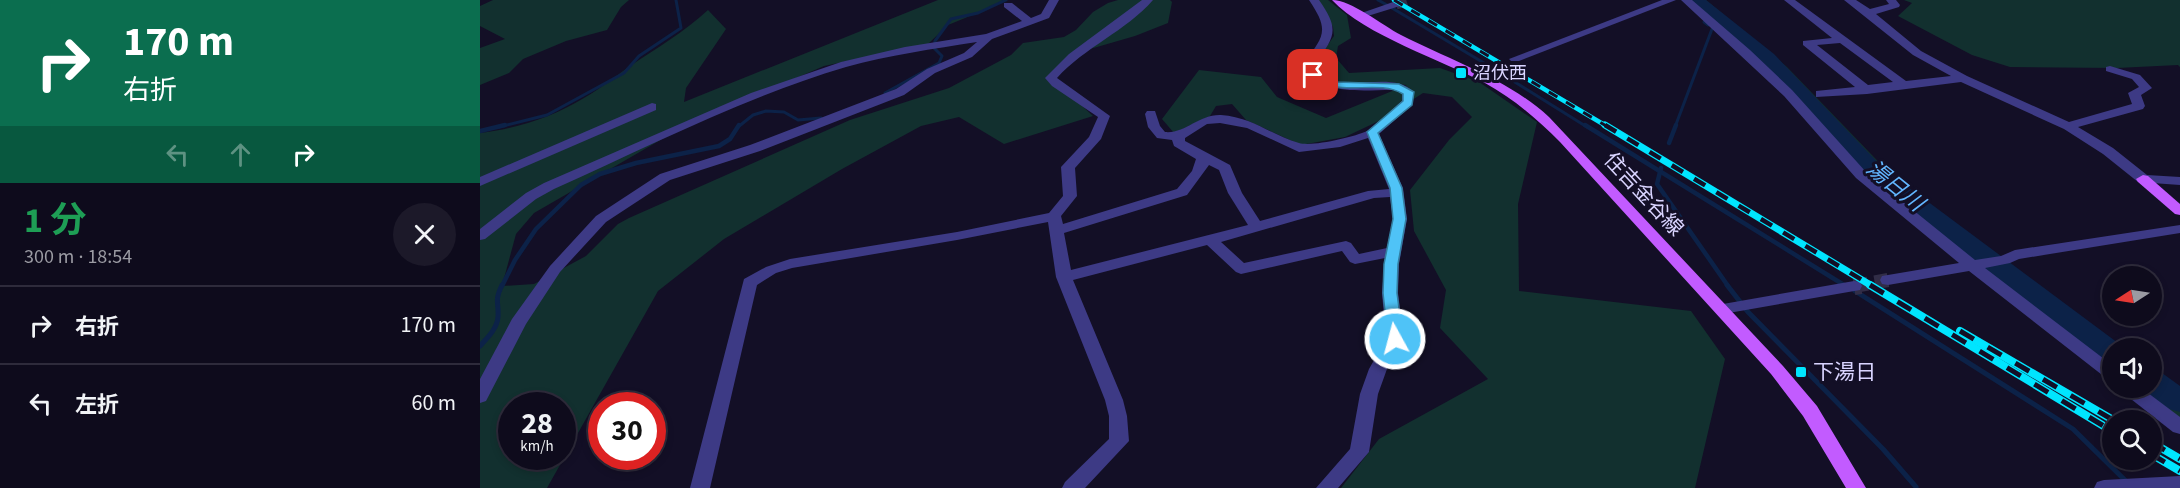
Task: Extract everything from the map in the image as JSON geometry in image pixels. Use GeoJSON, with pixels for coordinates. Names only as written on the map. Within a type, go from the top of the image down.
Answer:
{"type":"FeatureCollection","features":[{"type":"Feature","properties":{"kind":"main road","name":"住吉金谷線"},"geometry":{"type":"LineString","coordinates":[[1336,0],[1358,16],[1477,74],[1511,93],[1536,111],[1736,307],[1778,370],[1810,411],[1856,488]]}},
{"type":"Feature","properties":{"kind":"main road"},"geometry":{"type":"LineString","coordinates":[[2143,179],[2180,211]]}},
{"type":"Feature","properties":{"kind":"street"},"geometry":{"type":"LineString","coordinates":[[480,236],[531,196],[549,186],[737,103],[827,69],[890,52],[988,37],[1045,16],[1054,0]]}},
{"type":"Feature","properties":{"kind":"street"},"geometry":{"type":"LineString","coordinates":[[1072,488],[1119,441],[1118,416],[1114,400],[1064,277],[1055,223],[1070,196],[1068,167],[1091,146],[1101,132],[1104,116],[1056,84],[1052,78],[1083,49],[1130,18],[1148,0]]}},
{"type":"Feature","properties":{"kind":"street"},"geometry":{"type":"LineString","coordinates":[[1151,114],[1154,127],[1161,135],[1178,137],[1189,128],[1204,121],[1220,119],[1251,125],[1299,148],[1340,143],[1372,132],[1408,102],[1408,92],[1399,87],[1389,86],[1335,85],[1326,83],[1313,75],[1309,64],[1330,37],[1329,26],[1324,14],[1314,0]]}},
{"type":"Feature","properties":{"kind":"street"},"geometry":{"type":"LineString","coordinates":[[1515,59],[1671,0]]}},
{"type":"Feature","properties":{"kind":"street"},"geometry":{"type":"LineString","coordinates":[[1686,0],[1746,52],[1788,93],[1861,175],[1971,265],[2102,366]]}},
{"type":"Feature","properties":{"kind":"street"},"geometry":{"type":"LineString","coordinates":[[1789,0],[1905,86]]}},
{"type":"Feature","properties":{"kind":"street"},"geometry":{"type":"LineString","coordinates":[[1849,0],[1869,13],[1917,53],[1963,78],[2088,137],[2143,179],[2180,181]]}},
{"type":"Feature","properties":{"kind":"street"},"geometry":{"type":"LineString","coordinates":[[1869,13],[1895,5],[1891,0]]}},
{"type":"Feature","properties":{"kind":"street"},"geometry":{"type":"LineString","coordinates":[[1358,16],[1396,4]]}},
{"type":"Feature","properties":{"kind":"street"},"geometry":{"type":"LineString","coordinates":[[1008,5],[1030,22]]}},
{"type":"Feature","properties":{"kind":"street"},"geometry":{"type":"LineString","coordinates":[[480,396],[518,323],[555,269],[601,219],[665,177],[765,145],[900,92],[931,71],[968,55],[988,37]]}},
{"type":"Feature","properties":{"kind":"street"},"geometry":{"type":"LineString","coordinates":[[1842,40],[1807,43],[1867,90]]}},
{"type":"Feature","properties":{"kind":"street"},"geometry":{"type":"LineString","coordinates":[[1477,74],[1500,65]]}},
{"type":"Feature","properties":{"kind":"street"},"geometry":{"type":"LineString","coordinates":[[2068,126],[2139,106],[2134,93],[2146,88],[2136,77],[2110,69]]}},
{"type":"Feature","properties":{"kind":"street"},"geometry":{"type":"LineString","coordinates":[[1820,94],[1963,78]]}},
{"type":"Feature","properties":{"kind":"street"},"geometry":{"type":"LineString","coordinates":[[480,182],[652,106]]}},
{"type":"Feature","properties":{"kind":"street"},"geometry":{"type":"LineString","coordinates":[[1326,488],[1359,452],[1370,393],[1378,369],[1395,339],[1390,293],[1400,219],[1396,192],[1372,132]]}},
{"type":"Feature","properties":{"kind":"street"},"geometry":{"type":"LineString","coordinates":[[1178,137],[1179,143],[1225,168],[1235,193],[1256,226]]}},
{"type":"Feature","properties":{"kind":"street"},"geometry":{"type":"LineString","coordinates":[[700,488],[750,284],[771,270],[790,264],[957,236],[1055,223],[1182,192],[1195,177],[1203,164],[1203,158]]}},
{"type":"Feature","properties":{"kind":"street"},"geometry":{"type":"LineString","coordinates":[[1064,277],[1210,240],[1373,194],[1396,192]]}},
{"type":"Feature","properties":{"kind":"street"},"geometry":{"type":"LineString","coordinates":[[1888,280],[2005,260],[2016,255],[2180,229]]}},
{"type":"Feature","properties":{"kind":"street"},"geometry":{"type":"LineString","coordinates":[[1210,240],[1241,269],[1346,246],[1354,259],[1394,251]]}},
{"type":"Feature","properties":{"kind":"street"},"geometry":{"type":"LineString","coordinates":[[1736,307],[1854,286]]}},
{"type":"Feature","properties":{"kind":"street"},"geometry":{"type":"LineString","coordinates":[[2142,398],[2180,427]]}},
{"type":"Feature","properties":{"kind":"street"},"geometry":{"type":"LineString","coordinates":[[2104,488],[2180,484]]}},
{"type":"Feature","properties":{"kind":"green space"},"geometry":{"type":"Polygon","coordinates":[[[493,0],[629,0],[621,7],[607,30],[566,41],[523,59],[509,73],[480,85],[480,48],[505,39],[480,26],[480,6],[493,0]]]}},
{"type":"Feature","properties":{"kind":"green space"},"geometry":{"type":"Polygon","coordinates":[[[938,0],[1003,0],[992,7],[948,25],[928,44],[824,66],[683,127],[534,213],[516,234],[502,286],[534,284],[586,256],[618,224],[629,218],[850,120],[949,88],[1011,55],[1023,43],[1064,37],[1076,30],[1093,12],[1108,3],[1118,0],[1170,0],[1172,2],[1168,23],[1135,36],[1090,49],[1052,78],[1093,116],[1004,144],[959,117],[921,126],[842,169],[724,239],[658,291],[601,392],[588,392],[588,415],[576,437],[576,392],[498,392],[498,470],[557,470],[547,488],[480,488],[480,133],[507,129],[534,121],[572,105],[670,40],[708,10],[726,29],[686,88],[684,102],[938,0]]]}},
{"type":"Feature","properties":{"kind":"green space"},"geometry":{"type":"Polygon","coordinates":[[[1316,0],[1328,0],[1347,15],[1351,38],[1338,46],[1336,58],[1349,73],[1440,68],[1479,82],[1537,122],[1518,204],[1519,291],[1691,311],[1725,359],[1695,488],[1341,488],[1379,439],[1488,379],[1440,328],[1446,290],[1414,231],[1410,190],[1449,140],[1472,117],[1452,97],[1423,93],[1383,119],[1345,137],[1301,145],[1246,120],[1232,104],[1216,106],[1210,116],[1174,133],[1162,119],[1199,70],[1261,77],[1277,97],[1326,118],[1407,85],[1331,82],[1318,73],[1315,63],[1334,36],[1333,27],[1316,0]]]}},
{"type":"Feature","properties":{"kind":"green space"},"geometry":{"type":"Polygon","coordinates":[[[1690,0],[1706,0],[1787,67],[1897,181],[2102,339],[2102,364],[1848,158],[1690,0]]]}},
{"type":"Feature","properties":{"kind":"green space"},"geometry":{"type":"Polygon","coordinates":[[[1904,0],[2180,0],[2180,67],[2178,65],[2117,68],[2010,67],[1972,55],[1898,16],[1912,3],[1904,0]]]}},
{"type":"Feature","properties":{"kind":"green space"},"geometry":{"type":"Polygon","coordinates":[[[2162,379],[2180,391],[2180,424],[2146,398],[2162,398],[2162,379]]]}},
{"type":"Feature","properties":{"kind":"waterway"},"geometry":{"type":"LineString","coordinates":[[499,127],[547,115],[624,73],[639,56],[681,28],[676,0]]}},
{"type":"Feature","properties":{"kind":"waterway"},"geometry":{"type":"LineString","coordinates":[[885,93],[939,63],[942,56],[934,48],[935,41],[951,19],[978,13],[1006,0]]}},
{"type":"Feature","properties":{"kind":"waterway"},"geometry":{"type":"LineString","coordinates":[[1378,0],[1387,5]]}},
{"type":"Feature","properties":{"kind":"waterway","name":"湯日川"},"geometry":{"type":"LineString","coordinates":[[1696,0],[1767,58],[1876,174],[2102,345]]}},
{"type":"Feature","properties":{"kind":"waterway"},"geometry":{"type":"LineString","coordinates":[[1392,8],[1489,66]]}},
{"type":"Feature","properties":{"kind":"waterway"},"geometry":{"type":"LineString","coordinates":[[1704,22],[1708,25]]}},
{"type":"Feature","properties":{"kind":"waterway"},"geometry":{"type":"LineString","coordinates":[[1675,127],[1712,29]]}},
{"type":"Feature","properties":{"kind":"waterway"},"geometry":{"type":"LineString","coordinates":[[1494,69],[1587,127]]}},
{"type":"Feature","properties":{"kind":"waterway"},"geometry":{"type":"LineString","coordinates":[[738,127],[753,115],[766,111],[784,112],[798,120],[821,118]]}},
{"type":"Feature","properties":{"kind":"waterway"},"geometry":{"type":"LineString","coordinates":[[480,131],[505,125]]}},
{"type":"Feature","properties":{"kind":"waterway"},"geometry":{"type":"LineString","coordinates":[[502,286],[515,260],[536,229],[581,185],[600,174],[636,163],[719,146],[730,139],[739,125]]}},
{"type":"Feature","properties":{"kind":"waterway"},"geometry":{"type":"LineString","coordinates":[[1585,125],[1660,171]]}},
{"type":"Feature","properties":{"kind":"waterway"},"geometry":{"type":"LineString","coordinates":[[1669,143],[1676,125]]}},
{"type":"Feature","properties":{"kind":"waterway"},"geometry":{"type":"LineString","coordinates":[[1660,171],[1844,285]]}},
{"type":"Feature","properties":{"kind":"waterway"},"geometry":{"type":"LineString","coordinates":[[1660,171],[1657,184],[1728,286]]}},
{"type":"Feature","properties":{"kind":"waterway"},"geometry":{"type":"LineString","coordinates":[[480,346],[496,325],[497,298],[502,285]]}},
{"type":"Feature","properties":{"kind":"waterway"},"geometry":{"type":"LineString","coordinates":[[1727,285],[1748,312],[1883,449],[1916,487]]}},
{"type":"Feature","properties":{"kind":"waterway"},"geometry":{"type":"LineString","coordinates":[[1855,291],[2073,429],[2133,488]]}},
{"type":"Feature","properties":{"kind":"waterway","name":"湯日川"},"geometry":{"type":"LineString","coordinates":[[2162,389],[2180,401]]}},
{"type":"Feature","properties":{"kind":"tunnel"},"geometry":{"type":"LineString","coordinates":[[1396,4],[1409,0]]}},
{"type":"Feature","properties":{"kind":"tunnel"},"geometry":{"type":"LineString","coordinates":[[1861,285],[1854,286],[1888,280]]}},
{"type":"Feature","properties":{"kind":"railway"},"geometry":{"type":"LineString","coordinates":[[1394,0],[1608,127]]}},
{"type":"Feature","properties":{"kind":"railway"},"geometry":{"type":"LineString","coordinates":[[1605,125],[1872,286]]}},
{"type":"Feature","properties":{"kind":"railway"},"geometry":{"type":"LineString","coordinates":[[1870,285],[2102,425]]}},
{"type":"Feature","properties":{"kind":"railway"},"geometry":{"type":"LineString","coordinates":[[1960,331],[2102,414]]}},
{"type":"Feature","properties":{"kind":"railway"},"geometry":{"type":"LineString","coordinates":[[2162,448],[2180,459]]}},
{"type":"Feature","properties":{"kind":"railway"},"geometry":{"type":"LineString","coordinates":[[2162,460],[2180,471]]}},
{"type":"Feature","properties":{"kind":"place","name":"沼伏西"},"geometry":{"type":"Point","coordinates":[1461,73]}},
{"type":"Feature","properties":{"kind":"place","name":"下湯日"},"geometry":{"type":"Point","coordinates":[1801,372]}},
{"type":"Feature","properties":{"kind":"route"},"geometry":{"type":"LineString","coordinates":[[1313,75],[1326,83],[1335,85],[1389,86],[1399,87],[1408,92],[1408,102],[1372,132],[1396,188],[1400,219],[1391,264],[1390,293],[1395,339]]}}]}
